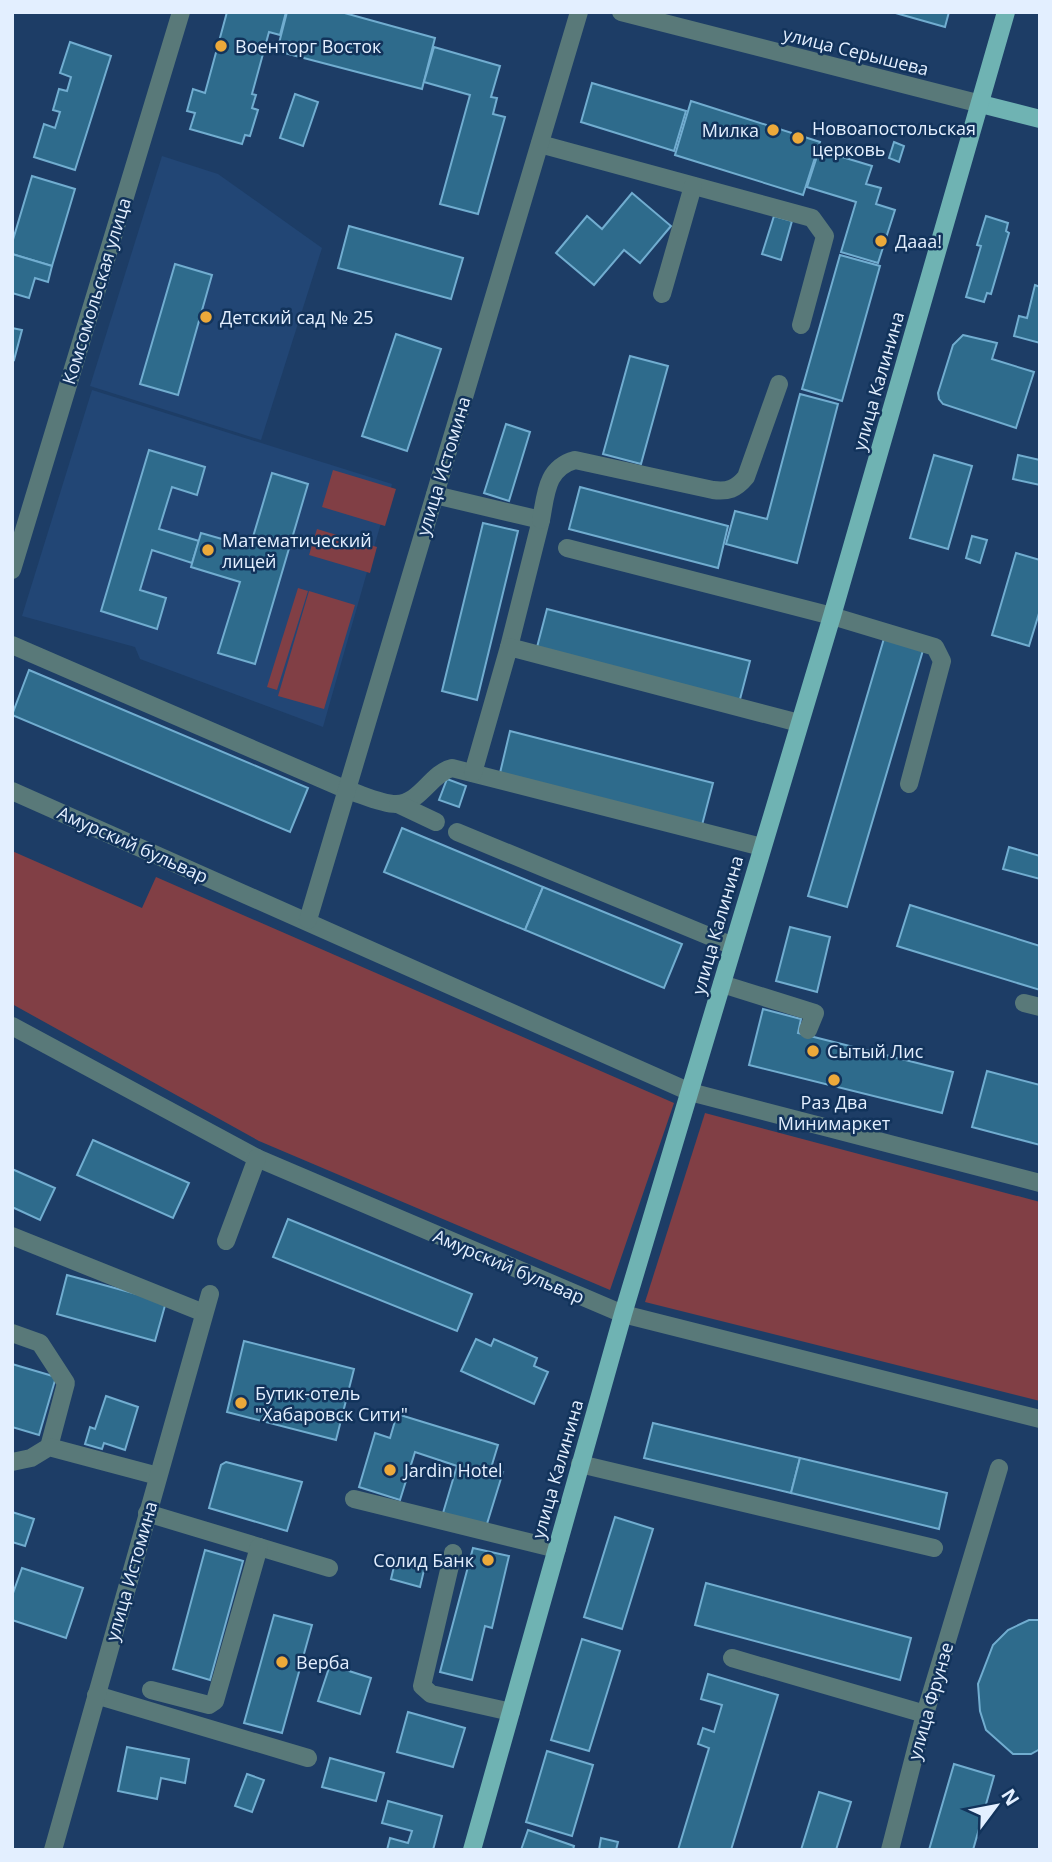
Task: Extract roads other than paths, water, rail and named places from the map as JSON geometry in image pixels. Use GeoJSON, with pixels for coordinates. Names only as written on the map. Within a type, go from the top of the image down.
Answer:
{"type":"FeatureCollection","features":[{"type":"Feature","properties":{"kind":"main road","name":"улица Калинина"},"geometry":{"type":"LineString","coordinates":[[472,1850],[623,1314],[832,616],[1006,12]]}},
{"type":"Feature","properties":{"kind":"main road","name":"улица Серышева"},"geometry":{"type":"LineString","coordinates":[[981,104],[1040,119]]}},
{"type":"Feature","properties":{"kind":"street","name":"Комсомольская улица"},"geometry":{"type":"LineString","coordinates":[[14,559],[18,531],[181,12]]}},
{"type":"Feature","properties":{"kind":"street","name":"улица Истомина"},"geometry":{"type":"LineString","coordinates":[[308,920],[579,12]]}},
{"type":"Feature","properties":{"kind":"street","name":"улица Серышева"},"geometry":{"type":"LineString","coordinates":[[621,12],[981,104]]}},
{"type":"Feature","properties":{"kind":"street"},"geometry":{"type":"LineString","coordinates":[[540,144],[812,218],[825,236],[801,325]]}},
{"type":"Feature","properties":{"kind":"street"},"geometry":{"type":"LineString","coordinates":[[662,294],[693,186]]}},
{"type":"Feature","properties":{"kind":"street"},"geometry":{"type":"LineString","coordinates":[[473,773],[509,647],[541,520],[548,480],[557,469],[575,460],[726,492],[738,486],[746,477],[779,384]]}},
{"type":"Feature","properties":{"kind":"street"},"geometry":{"type":"LineString","coordinates":[[435,495],[541,520]]}},
{"type":"Feature","properties":{"kind":"street"},"geometry":{"type":"LineString","coordinates":[[567,548],[832,616],[935,647],[940,652],[942,661],[909,784]]}},
{"type":"Feature","properties":{"kind":"street"},"geometry":{"type":"LineString","coordinates":[[12,645],[347,790],[398,804],[436,822]]}},
{"type":"Feature","properties":{"kind":"street"},"geometry":{"type":"LineString","coordinates":[[509,647],[799,723]]}},
{"type":"Feature","properties":{"kind":"street"},"geometry":{"type":"LineString","coordinates":[[398,804],[417,796],[439,771],[452,768],[762,847]]}},
{"type":"Feature","properties":{"kind":"street","name":"Амурский бульвар"},"geometry":{"type":"LineString","coordinates":[[12,792],[308,920],[690,1092],[1040,1183]]}},
{"type":"Feature","properties":{"kind":"street"},"geometry":{"type":"LineString","coordinates":[[457,832],[733,946]]}},
{"type":"Feature","properties":{"kind":"street"},"geometry":{"type":"LineString","coordinates":[[722,984],[815,1013],[808,1030]]}},
{"type":"Feature","properties":{"kind":"street","name":"Амурский бульвар"},"geometry":{"type":"LineString","coordinates":[[12,1026],[257,1158],[623,1314],[1040,1419]]}},
{"type":"Feature","properties":{"kind":"street"},"geometry":{"type":"LineString","coordinates":[[226,1241],[257,1158]]}},
{"type":"Feature","properties":{"kind":"street"},"geometry":{"type":"LineString","coordinates":[[12,1236],[204,1312]]}},
{"type":"Feature","properties":{"kind":"street","name":"улица Истомина"},"geometry":{"type":"LineString","coordinates":[[54,1850],[210,1294]]}},
{"type":"Feature","properties":{"kind":"street"},"geometry":{"type":"LineString","coordinates":[[12,1333],[40,1343],[66,1383],[49,1447],[31,1458],[12,1462]]}},
{"type":"Feature","properties":{"kind":"street"},"geometry":{"type":"LineString","coordinates":[[49,1447],[158,1476]]}},
{"type":"Feature","properties":{"kind":"street"},"geometry":{"type":"LineString","coordinates":[[580,1464],[934,1548]]}},
{"type":"Feature","properties":{"kind":"street","name":"улица Фрунзе"},"geometry":{"type":"LineString","coordinates":[[890,1850],[925,1714],[999,1468]]}},
{"type":"Feature","properties":{"kind":"street"},"geometry":{"type":"LineString","coordinates":[[354,1499],[556,1549]]}},
{"type":"Feature","properties":{"kind":"street"},"geometry":{"type":"LineString","coordinates":[[147,1513],[329,1568]]}},
{"type":"Feature","properties":{"kind":"street"},"geometry":{"type":"LineString","coordinates":[[151,1690],[209,1705],[215,1701],[260,1547]]}},
{"type":"Feature","properties":{"kind":"street"},"geometry":{"type":"LineString","coordinates":[[453,1553],[422,1686],[431,1694],[511,1712]]}},
{"type":"Feature","properties":{"kind":"street"},"geometry":{"type":"LineString","coordinates":[[732,1658],[925,1714]]}},
{"type":"Feature","properties":{"kind":"street"},"geometry":{"type":"LineString","coordinates":[[96,1695],[308,1758]]}},
{"type":"Feature","properties":{"kind":"place","name":"Военторг Восток"},"geometry":{"type":"Point","coordinates":[221,46]}},
{"type":"Feature","properties":{"kind":"place","name":"Милка"},"geometry":{"type":"Point","coordinates":[773,130]}},
{"type":"Feature","properties":{"kind":"place","name":"Новоапостольская церковь"},"geometry":{"type":"Point","coordinates":[798,138]}},
{"type":"Feature","properties":{"kind":"place","name":"Дааа!"},"geometry":{"type":"Point","coordinates":[881,241]}},
{"type":"Feature","properties":{"kind":"place","name":"Детский сад № 25"},"geometry":{"type":"Point","coordinates":[206,317]}},
{"type":"Feature","properties":{"kind":"place","name":"Математический лицей"},"geometry":{"type":"Point","coordinates":[208,550]}},
{"type":"Feature","properties":{"kind":"place","name":"Сытый Лис"},"geometry":{"type":"Point","coordinates":[813,1051]}},
{"type":"Feature","properties":{"kind":"place","name":"Раз Два Минимаркет"},"geometry":{"type":"Point","coordinates":[834,1080]}},
{"type":"Feature","properties":{"kind":"place","name":"Бутик-отель \"Хабаровск Сити\""},"geometry":{"type":"Point","coordinates":[241,1403]}},
{"type":"Feature","properties":{"kind":"place","name":"Jardin Hotel"},"geometry":{"type":"Point","coordinates":[390,1470]}},
{"type":"Feature","properties":{"kind":"place","name":"Солид Банк"},"geometry":{"type":"Point","coordinates":[488,1560]}},
{"type":"Feature","properties":{"kind":"place","name":"Верба"},"geometry":{"type":"Point","coordinates":[282,1662]}}]}
